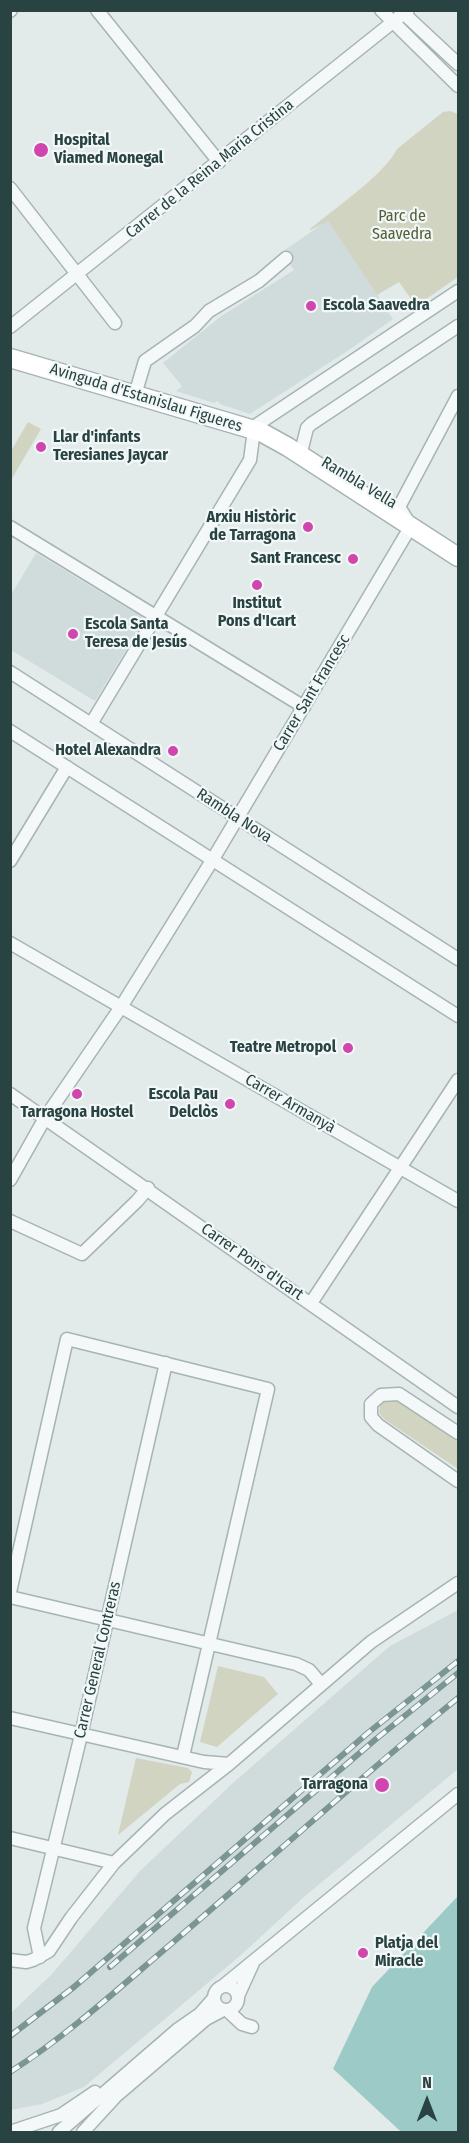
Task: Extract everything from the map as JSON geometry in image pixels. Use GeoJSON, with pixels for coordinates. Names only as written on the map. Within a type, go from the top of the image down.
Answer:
{"type":"FeatureCollection","features":[{"type":"Feature","properties":{"kind":"main road","name":"Avinguda d'Estanislau Figueres"},"geometry":{"type":"LineString","coordinates":[[10,352],[137,388],[256,427],[280,442]]}},
{"type":"Feature","properties":{"kind":"main road","name":"Avinguda d'Estanislau Figueres"},"geometry":{"type":"LineString","coordinates":[[10,358],[256,427]]}},
{"type":"Feature","properties":{"kind":"main road","name":"Rambla Vella"},"geometry":{"type":"LineString","coordinates":[[256,427],[302,448],[459,546]]}},
{"type":"Feature","properties":{"kind":"main road"},"geometry":{"type":"LineString","coordinates":[[256,427],[262,439],[325,476],[389,518],[411,526]]}},
{"type":"Feature","properties":{"kind":"main road","name":"Rambla Vella"},"geometry":{"type":"LineString","coordinates":[[280,442],[459,557]]}},
{"type":"Feature","properties":{"kind":"street"},"geometry":{"type":"LineString","coordinates":[[97,10],[219,162]]}},
{"type":"Feature","properties":{"kind":"street"},"geometry":{"type":"LineString","coordinates":[[381,10],[459,86]]}},
{"type":"Feature","properties":{"kind":"street"},"geometry":{"type":"LineString","coordinates":[[404,12],[459,64]]}},
{"type":"Feature","properties":{"kind":"street","name":"Carrer de la Reina Maria Cristina"},"geometry":{"type":"LineString","coordinates":[[10,327],[394,23],[404,12]]}},
{"type":"Feature","properties":{"kind":"street"},"geometry":{"type":"LineString","coordinates":[[10,188],[115,323]]}},
{"type":"Feature","properties":{"kind":"street"},"geometry":{"type":"LineString","coordinates":[[137,388],[145,361],[195,326],[209,311],[259,280],[286,258]]}},
{"type":"Feature","properties":{"kind":"street"},"geometry":{"type":"LineString","coordinates":[[91,724],[250,460],[256,427],[459,291]]}},
{"type":"Feature","properties":{"kind":"street"},"geometry":{"type":"LineString","coordinates":[[302,448],[307,428],[459,326]]}},
{"type":"Feature","properties":{"kind":"street"},"geometry":{"type":"LineString","coordinates":[[411,526],[399,507],[459,396]]}},
{"type":"Feature","properties":{"kind":"street","name":"Carrer Sant Francesc"},"geometry":{"type":"LineString","coordinates":[[10,1180],[45,1118],[121,1006],[213,859],[411,526]]}},
{"type":"Feature","properties":{"kind":"street"},"geometry":{"type":"LineString","coordinates":[[10,527],[304,707]]}},
{"type":"Feature","properties":{"kind":"street","name":"Rambla Nova"},"geometry":{"type":"LineString","coordinates":[[10,672],[459,959]]}},
{"type":"Feature","properties":{"kind":"street"},"geometry":{"type":"LineString","coordinates":[[10,731],[459,1016]]}},
{"type":"Feature","properties":{"kind":"street"},"geometry":{"type":"LineString","coordinates":[[10,861],[67,767]]}},
{"type":"Feature","properties":{"kind":"street","name":"Carrer Armanyà"},"geometry":{"type":"LineString","coordinates":[[10,943],[459,1201]]}},
{"type":"Feature","properties":{"kind":"street"},"geometry":{"type":"LineString","coordinates":[[311,1303],[459,1080]]}},
{"type":"Feature","properties":{"kind":"street","name":"Carrer Pons d'Icart"},"geometry":{"type":"LineString","coordinates":[[10,1094],[148,1188],[459,1407]]}},
{"type":"Feature","properties":{"kind":"street"},"geometry":{"type":"LineString","coordinates":[[10,1221],[82,1254],[148,1188]]}},
{"type":"Feature","properties":{"kind":"street"},"geometry":{"type":"LineString","coordinates":[[10,1592],[67,1339],[268,1389],[183,1756]]}},
{"type":"Feature","properties":{"kind":"street","name":"Carrer General Contreras"},"geometry":{"type":"LineString","coordinates":[[40,1957],[34,1928],[81,1735],[166,1363]]}},
{"type":"Feature","properties":{"kind":"street"},"geometry":{"type":"LineString","coordinates":[[459,1432],[399,1394],[381,1395],[371,1404],[371,1417],[378,1425],[459,1481]]}},
{"type":"Feature","properties":{"kind":"street"},"geometry":{"type":"LineString","coordinates":[[10,1960],[26,1962],[49,1951],[71,1918],[114,1863],[151,1826],[229,1764],[381,1634],[459,1583]]}},
{"type":"Feature","properties":{"kind":"street"},"geometry":{"type":"LineString","coordinates":[[10,1597],[303,1666],[321,1684]]}},
{"type":"Feature","properties":{"kind":"street"},"geometry":{"type":"LineString","coordinates":[[10,1718],[204,1762],[229,1764]]}},
{"type":"Feature","properties":{"kind":"street"},"geometry":{"type":"LineString","coordinates":[[183,1756],[197,1768],[195,1789]]}},
{"type":"Feature","properties":{"kind":"street"},"geometry":{"type":"LineString","coordinates":[[58,2133],[177,2030],[200,2014],[214,1998],[216,1991],[459,1794]]}},
{"type":"Feature","properties":{"kind":"street"},"geometry":{"type":"LineString","coordinates":[[10,1838],[114,1863]]}},
{"type":"Feature","properties":{"kind":"street"},"geometry":{"type":"LineString","coordinates":[[83,2133],[116,2096],[206,2019],[235,2007],[254,1962]]}},
{"type":"Feature","properties":{"kind":"street"},"geometry":{"type":"LineString","coordinates":[[214,1998],[217,2006],[242,2024],[252,2027],[235,1990],[224,1986]]}},
{"type":"Feature","properties":{"kind":"street"},"geometry":{"type":"LineString","coordinates":[[10,2132],[61,2115],[150,2053]]}},
{"type":"Feature","properties":{"kind":"shaded area","name":"Escola Saavedra"},"geometry":{"type":"Polygon","coordinates":[[[328,220],[393,319],[250,414],[220,404],[218,401],[214,403],[176,391],[182,386],[163,363],[220,317],[294,270],[282,252],[328,220]]]}},
{"type":"Feature","properties":{"kind":"shaded area","name":"Escola Santa Teresa de Jesús"},"geometry":{"type":"Polygon","coordinates":[[[36,553],[145,619],[95,701],[11,650],[11,595],[36,553]]]}},
{"type":"Feature","properties":{"kind":"shaded area"},"geometry":{"type":"Polygon","coordinates":[[[458,1610],[458,1769],[304,1897],[241,1955],[84,2087],[42,2104],[11,2110],[11,2013],[52,1974],[140,1871],[234,1782],[390,1646],[458,1610]]]}},
{"type":"Feature","properties":{"kind":"green space","name":"Parc de Saavedra"},"geometry":{"type":"Polygon","coordinates":[[[450,111],[458,114],[458,277],[416,306],[399,282],[377,295],[328,221],[310,229],[371,180],[391,159],[397,149],[443,112],[450,111]]]}},
{"type":"Feature","properties":{"kind":"green space"},"geometry":{"type":"Polygon","coordinates":[[[28,422],[41,429],[11,480],[11,451],[28,422]]]}},
{"type":"Feature","properties":{"kind":"green space"},"geometry":{"type":"Polygon","coordinates":[[[393,1397],[458,1442],[458,1469],[384,1419],[379,1413],[381,1401],[393,1397]]]}},
{"type":"Feature","properties":{"kind":"green space"},"geometry":{"type":"Polygon","coordinates":[[[218,1666],[264,1677],[278,1694],[217,1747],[200,1742],[218,1666]]]}},
{"type":"Feature","properties":{"kind":"green space"},"geometry":{"type":"Polygon","coordinates":[[[136,1758],[188,1768],[192,1772],[189,1782],[180,1784],[118,1835],[136,1758]]]}},
{"type":"Feature","properties":{"kind":"water"},"geometry":{"type":"Polygon","coordinates":[[[458,1896],[458,2132],[401,2132],[333,2069],[372,1987],[458,1896]]]}},
{"type":"Feature","properties":{"kind":"pier"},"geometry":{"type":"Polygon","coordinates":[[[331,2066],[401,2132],[397,2132],[331,2071],[331,2066]]]}},
{"type":"Feature","properties":{"kind":"railway"},"geometry":{"type":"LineString","coordinates":[[10,2036],[74,1987],[369,1732],[458,1661]]}},
{"type":"Feature","properties":{"kind":"railway"},"geometry":{"type":"LineString","coordinates":[[110,1967],[376,1739],[458,1673]]}},
{"type":"Feature","properties":{"kind":"railway"},"geometry":{"type":"LineString","coordinates":[[10,2072],[93,2011],[349,1789],[458,1698]]}},
{"type":"Feature","properties":{"kind":"place","name":"Hospital Viamed Monegal"},"geometry":{"type":"Point","coordinates":[41,150]}},
{"type":"Feature","properties":{"kind":"place","name":"Escola Saavedra"},"geometry":{"type":"Point","coordinates":[311,306]}},
{"type":"Feature","properties":{"kind":"place","name":"Llar d'infants Teresianes Jaycar"},"geometry":{"type":"Point","coordinates":[41,447]}},
{"type":"Feature","properties":{"kind":"place","name":"Arxiu Històric de Tarragona"},"geometry":{"type":"Point","coordinates":[308,527]}},
{"type":"Feature","properties":{"kind":"place","name":"Sant Francesc"},"geometry":{"type":"Point","coordinates":[353,559]}},
{"type":"Feature","properties":{"kind":"place","name":"Institut Pons d'Icart"},"geometry":{"type":"Point","coordinates":[257,585]}},
{"type":"Feature","properties":{"kind":"place","name":"Escola Santa Teresa de Jesús"},"geometry":{"type":"Point","coordinates":[73,634]}},
{"type":"Feature","properties":{"kind":"place","name":"Hotel Alexandra"},"geometry":{"type":"Point","coordinates":[173,751]}},
{"type":"Feature","properties":{"kind":"place","name":"Teatre Metropol"},"geometry":{"type":"Point","coordinates":[348,1048]}},
{"type":"Feature","properties":{"kind":"place","name":"Tarragona Hostel"},"geometry":{"type":"Point","coordinates":[77,1094]}},
{"type":"Feature","properties":{"kind":"place","name":"Escola Pau Delclòs"},"geometry":{"type":"Point","coordinates":[230,1104]}},
{"type":"Feature","properties":{"kind":"place","name":"Tarragona"},"geometry":{"type":"Point","coordinates":[382,1785]}},
{"type":"Feature","properties":{"kind":"place","name":"Platja del Miracle"},"geometry":{"type":"Point","coordinates":[363,1953]}}]}
